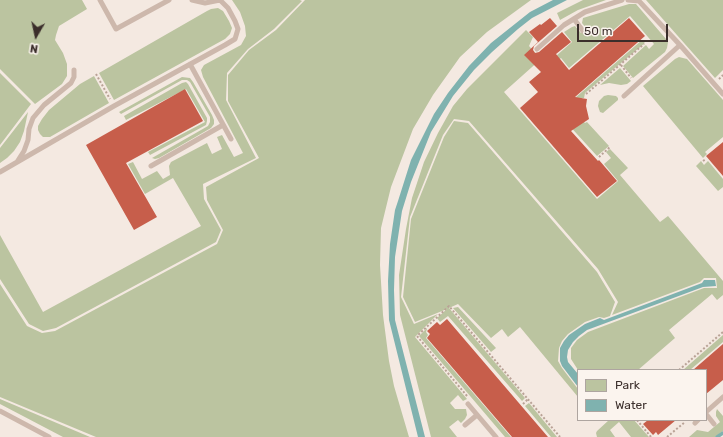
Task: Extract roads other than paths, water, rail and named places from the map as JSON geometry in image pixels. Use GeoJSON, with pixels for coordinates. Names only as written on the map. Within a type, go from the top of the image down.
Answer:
{"type":"FeatureCollection","features":[{"type":"Feature","properties":{"kind":"lane"},"geometry":{"type":"LineString","coordinates":[[100,0],[116,29],[170,0]]}},
{"type":"Feature","properties":{"kind":"lane"},"geometry":{"type":"LineString","coordinates":[[0,172],[235,39],[238,29],[235,21],[228,8],[220,0],[205,3],[192,0]]}},
{"type":"Feature","properties":{"kind":"lane"},"geometry":{"type":"LineString","coordinates":[[537,49],[564,25],[585,12],[622,0]]}},
{"type":"Feature","properties":{"kind":"lane"},"geometry":{"type":"LineString","coordinates":[[628,0],[639,1],[723,94]]}},
{"type":"Feature","properties":{"kind":"lane"},"geometry":{"type":"LineString","coordinates":[[574,19],[583,31]]}},
{"type":"Feature","properties":{"kind":"lane"},"geometry":{"type":"LineString","coordinates":[[624,96],[680,45]]}},
{"type":"Feature","properties":{"kind":"lane"},"geometry":{"type":"LineString","coordinates":[[190,64],[231,139]]}},
{"type":"Feature","properties":{"kind":"lane"},"geometry":{"type":"LineString","coordinates":[[17,163],[28,140],[29,129],[33,118],[44,105],[71,83],[74,76],[74,70]]}},
{"type":"Feature","properties":{"kind":"lane"},"geometry":{"type":"LineString","coordinates":[[151,166],[223,124]]}},
{"type":"Feature","properties":{"kind":"lane"},"geometry":{"type":"LineString","coordinates":[[707,413],[723,397]]}},
{"type":"Feature","properties":{"kind":"lane"},"geometry":{"type":"LineString","coordinates":[[468,404],[496,437]]}},
{"type":"Feature","properties":{"kind":"lane"},"geometry":{"type":"LineString","coordinates":[[0,411],[42,435],[49,437]]}},
{"type":"Feature","properties":{"kind":"lane"},"geometry":{"type":"LineString","coordinates":[[464,425],[477,415]]}},
{"type":"Feature","properties":{"kind":"lane"},"geometry":{"type":"LineString","coordinates":[[707,415],[714,424]]}},
{"type":"Feature","properties":{"kind":"water"},"geometry":{"type":"Polygon","coordinates":[[[553,0],[567,0],[532,18],[518,29],[474,70],[453,96],[431,132],[411,182],[402,211],[395,257],[395,320],[425,437],[418,437],[389,320],[388,281],[390,244],[395,210],[411,160],[434,114],[448,93],[469,66],[491,43],[530,12],[553,0]]]}},
{"type":"Feature","properties":{"kind":"water"},"geometry":{"type":"Polygon","coordinates":[[[704,280],[715,280],[716,286],[703,287],[587,330],[579,336],[568,350],[567,357],[568,362],[577,373],[577,386],[562,366],[560,361],[560,348],[569,335],[585,324],[600,318],[604,320],[702,283],[704,280]]]}},
{"type":"Feature","properties":{"kind":"waterway"},"geometry":{"type":"LineString","coordinates":[[717,437],[723,433]]}}]}
